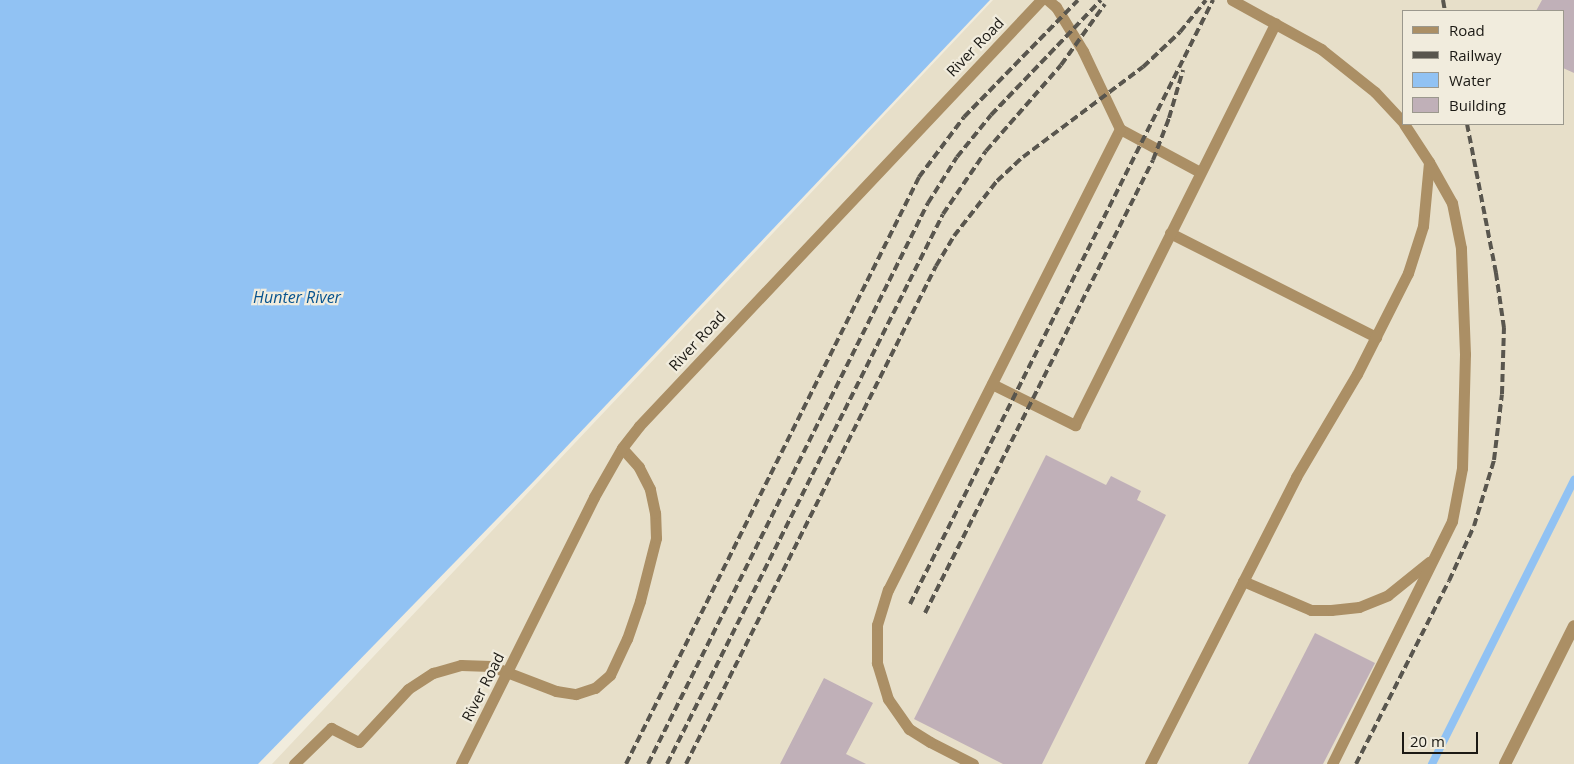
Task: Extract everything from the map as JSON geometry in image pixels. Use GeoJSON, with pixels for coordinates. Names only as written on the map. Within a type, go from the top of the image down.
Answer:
{"type":"FeatureCollection","features":[{"type":"Feature","properties":{"kind":"street"},"geometry":{"type":"LineString","coordinates":[[1505,764],[1574,626]]}},
{"type":"Feature","properties":{"kind":"lane","name":"River Road"},"geometry":{"type":"LineString","coordinates":[[461,764],[594,497],[622,448],[657,404],[1041,0]]}},
{"type":"Feature","properties":{"kind":"lane"},"geometry":{"type":"LineString","coordinates":[[1048,0],[1056,7],[1083,51],[1120,129],[1200,172]]}},
{"type":"Feature","properties":{"kind":"lane"},"geometry":{"type":"LineString","coordinates":[[1232,0],[1321,49],[1349,69],[1375,92],[1402,122]]}},
{"type":"Feature","properties":{"kind":"lane"},"geometry":{"type":"LineString","coordinates":[[992,384],[1075,425],[1274,22]]}},
{"type":"Feature","properties":{"kind":"lane"},"geometry":{"type":"LineString","coordinates":[[1332,764],[1452,521],[1462,468],[1465,354],[1461,248],[1452,203],[1429,162],[1404,125]]}},
{"type":"Feature","properties":{"kind":"lane"},"geometry":{"type":"LineString","coordinates":[[973,764],[930,742],[910,729],[888,699],[877,663],[877,626],[888,590],[1120,129]]}},
{"type":"Feature","properties":{"kind":"lane"},"geometry":{"type":"LineString","coordinates":[[1150,764],[1296,477],[1357,374],[1408,273],[1423,226],[1429,162]]}},
{"type":"Feature","properties":{"kind":"lane"},"geometry":{"type":"LineString","coordinates":[[1170,232],[1376,337]]}},
{"type":"Feature","properties":{"kind":"lane"},"geometry":{"type":"LineString","coordinates":[[294,764],[331,728],[360,742],[408,689],[433,673],[461,665],[490,666],[556,691],[576,694],[595,688],[610,675],[627,638],[640,601],[656,538],[655,513],[650,489],[638,467],[622,448]]}},
{"type":"Feature","properties":{"kind":"lane"},"geometry":{"type":"LineString","coordinates":[[1243,581],[1311,610],[1360,607],[1388,595],[1434,558]]}},
{"type":"Feature","properties":{"kind":"shaded area"},"geometry":{"type":"Polygon","coordinates":[[[993,0],[1574,0],[1574,764],[272,764],[993,0]]]}},
{"type":"Feature","properties":{"kind":"water","name":"Hunter River"},"geometry":{"type":"Polygon","coordinates":[[[0,0],[990,0],[535,480],[258,764],[0,764],[0,0]]]}},
{"type":"Feature","properties":{"kind":"building"},"geometry":{"type":"Polygon","coordinates":[[[1542,0],[1574,0],[1574,73],[1564,68],[1564,10],[1537,10],[1542,0]]]}},
{"type":"Feature","properties":{"kind":"building"},"geometry":{"type":"Polygon","coordinates":[[[1046,455],[1106,485],[1111,476],[1141,491],[1137,500],[1166,515],[1042,764],[1003,764],[914,719],[1046,455]]]}},
{"type":"Feature","properties":{"kind":"building"},"geometry":{"type":"Polygon","coordinates":[[[1315,633],[1375,663],[1323,764],[1248,764],[1315,633]]]}},
{"type":"Feature","properties":{"kind":"building"},"geometry":{"type":"Polygon","coordinates":[[[824,678],[873,703],[846,754],[866,764],[780,764],[824,678]]]}},
{"type":"Feature","properties":{"kind":"waterway"},"geometry":{"type":"LineString","coordinates":[[1432,764],[1574,480]]}},
{"type":"Feature","properties":{"kind":"railway"},"geometry":{"type":"LineString","coordinates":[[626,764],[919,177],[964,117],[1078,0]]}},
{"type":"Feature","properties":{"kind":"railway"},"geometry":{"type":"LineString","coordinates":[[648,764],[928,203],[957,157],[991,115],[1101,0]]}},
{"type":"Feature","properties":{"kind":"railway"},"geometry":{"type":"LineString","coordinates":[[686,764],[936,266],[954,236],[997,181],[1023,157],[1143,67],[1180,32],[1206,0]]}},
{"type":"Feature","properties":{"kind":"railway"},"geometry":{"type":"LineString","coordinates":[[910,604],[1213,0]]}},
{"type":"Feature","properties":{"kind":"railway"},"geometry":{"type":"LineString","coordinates":[[1443,0],[1445,10]]}},
{"type":"Feature","properties":{"kind":"railway"},"geometry":{"type":"LineString","coordinates":[[667,764],[943,214],[986,151],[1061,65],[1105,4]]}},
{"type":"Feature","properties":{"kind":"railway"},"geometry":{"type":"LineString","coordinates":[[925,613],[1153,160],[1169,118],[1183,70]]}},
{"type":"Feature","properties":{"kind":"railway"},"geometry":{"type":"LineString","coordinates":[[1356,764],[1449,581],[1474,526],[1494,460],[1502,394],[1504,328],[1496,273],[1467,125]]}}]}
